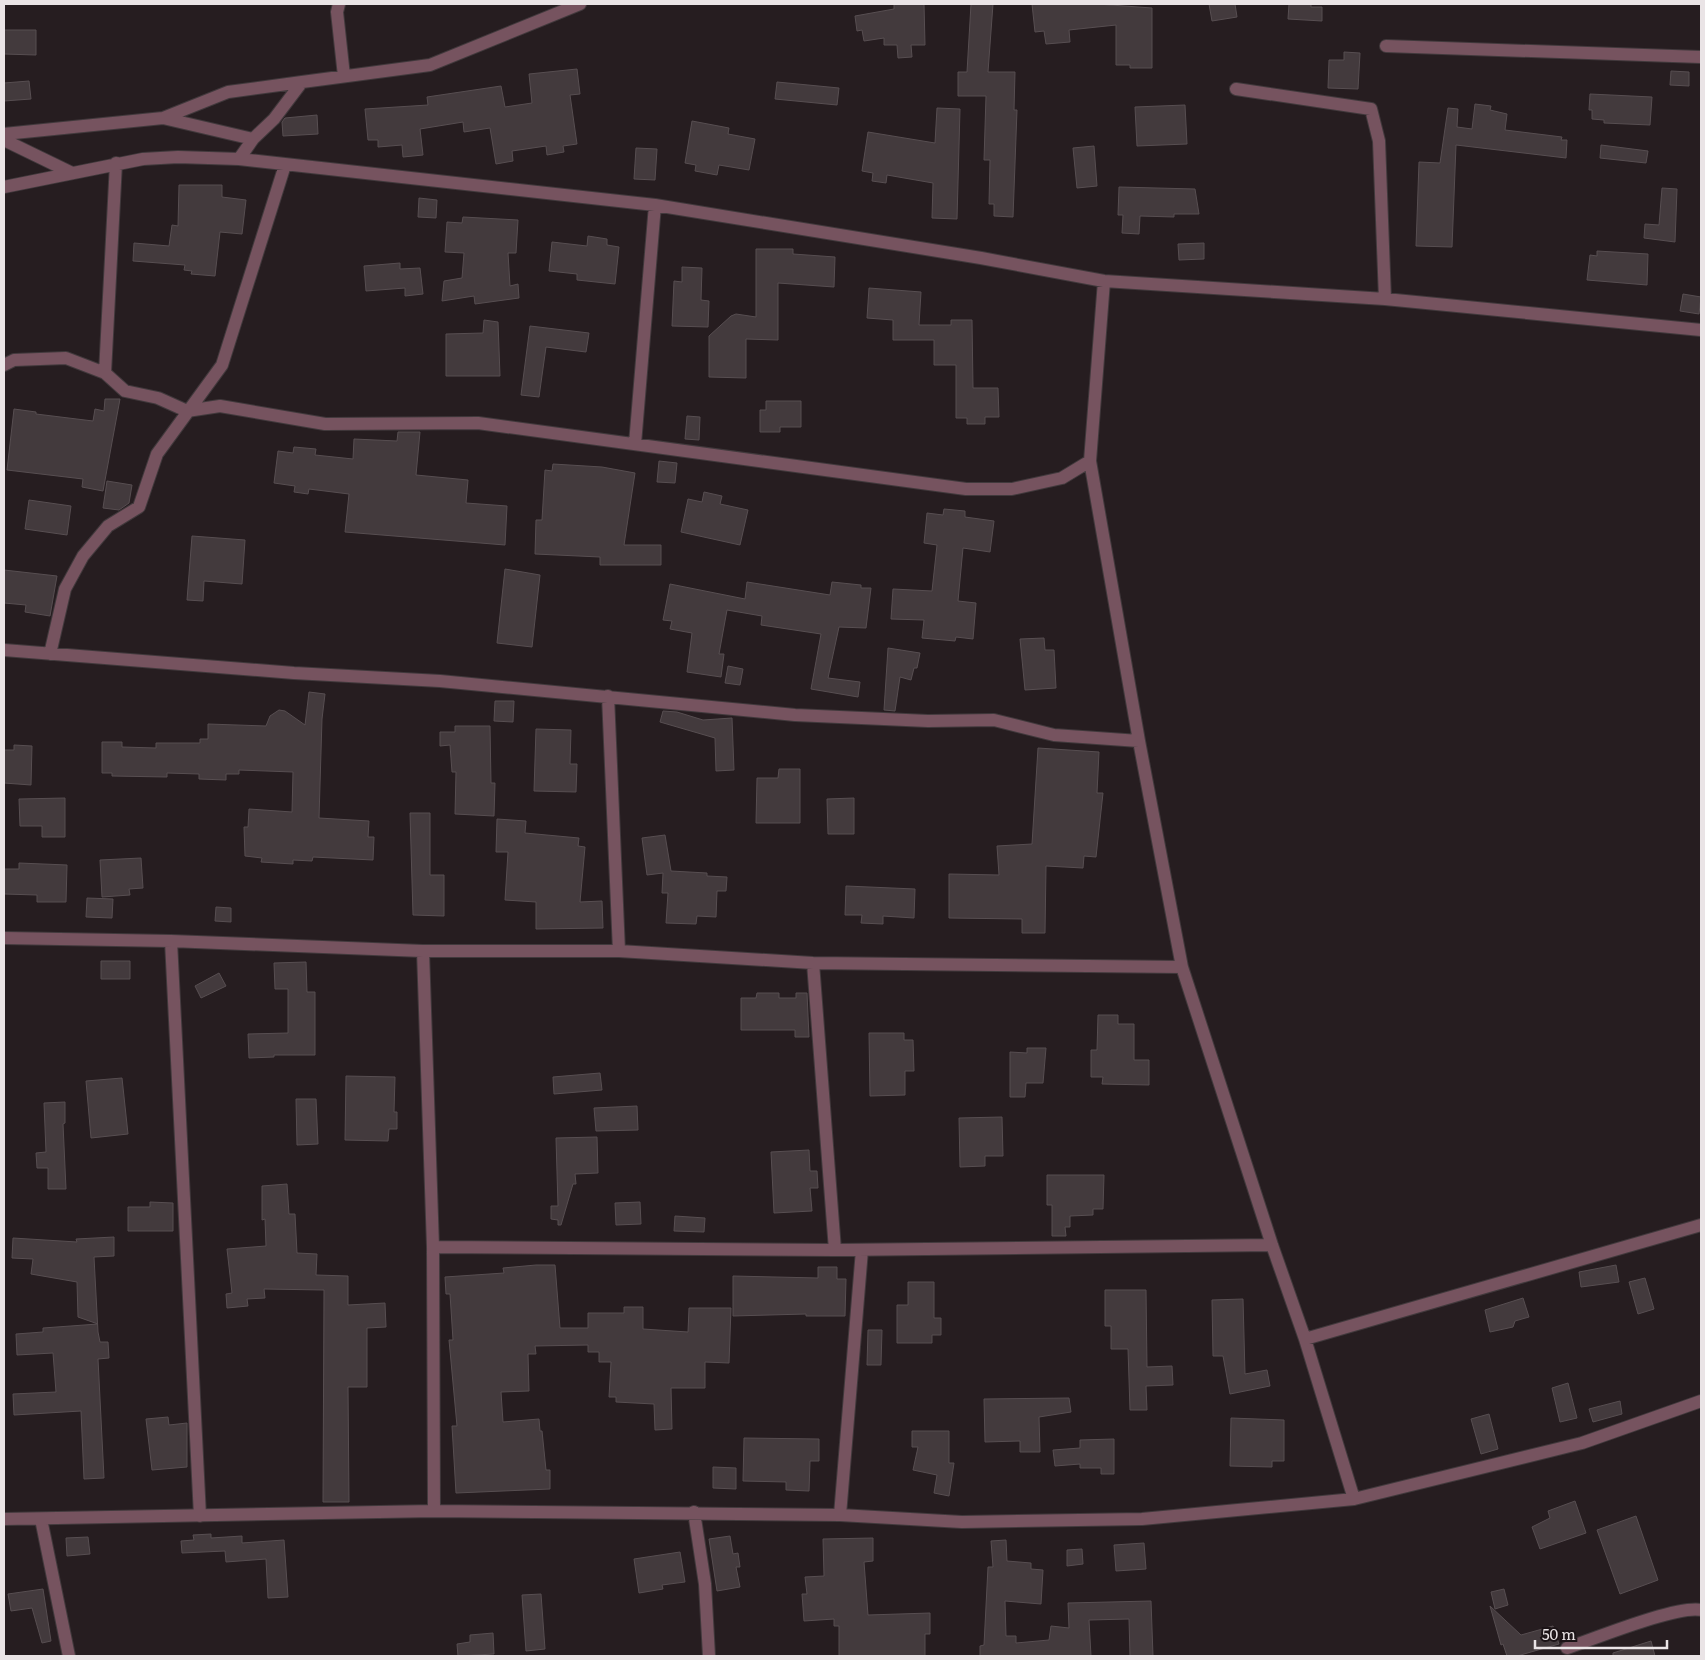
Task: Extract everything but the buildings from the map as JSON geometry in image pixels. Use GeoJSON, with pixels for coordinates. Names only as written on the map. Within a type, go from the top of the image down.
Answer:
{"type":"FeatureCollection","features":[{"type":"Feature","properties":{"kind":"street"},"geometry":{"type":"LineString","coordinates":[[339,4],[337,12],[344,76]]}},
{"type":"Feature","properties":{"kind":"street"},"geometry":{"type":"LineString","coordinates":[[4,134],[164,118],[228,92],[430,65],[580,4]]}},
{"type":"Feature","properties":{"kind":"street"},"geometry":{"type":"LineString","coordinates":[[1386,46],[1701,56]]}},
{"type":"Feature","properties":{"kind":"street"},"geometry":{"type":"LineString","coordinates":[[239,159],[252,139],[274,119],[302,82]]}},
{"type":"Feature","properties":{"kind":"street"},"geometry":{"type":"LineString","coordinates":[[1236,89],[1372,108],[1379,141],[1385,300]]}},
{"type":"Feature","properties":{"kind":"street"},"geometry":{"type":"LineString","coordinates":[[164,118],[252,139]]}},
{"type":"Feature","properties":{"kind":"street"},"geometry":{"type":"LineString","coordinates":[[4,140],[72,173]]}},
{"type":"Feature","properties":{"kind":"street"},"geometry":{"type":"LineString","coordinates":[[4,187],[116,163],[178,157],[239,159],[655,205],[981,258],[1104,281],[1385,300],[1701,330]]}},
{"type":"Feature","properties":{"kind":"street"},"geometry":{"type":"LineString","coordinates":[[105,373],[116,163]]}},
{"type":"Feature","properties":{"kind":"street"},"geometry":{"type":"LineString","coordinates":[[50,654],[65,589],[83,556],[108,526],[138,507],[157,454],[222,364],[285,165]]}},
{"type":"Feature","properties":{"kind":"street"},"geometry":{"type":"LineString","coordinates":[[635,444],[655,205]]}},
{"type":"Feature","properties":{"kind":"street"},"geometry":{"type":"LineString","coordinates":[[1104,281],[1090,461],[1139,741],[1182,967],[1272,1245],[1305,1339],[1354,1499]]}},
{"type":"Feature","properties":{"kind":"street"},"geometry":{"type":"LineString","coordinates":[[4,365],[14,360],[66,358],[105,373],[125,391],[158,398],[187,411],[220,406],[325,424],[478,423],[966,489],[1012,489],[1062,478],[1090,461]]}},
{"type":"Feature","properties":{"kind":"street"},"geometry":{"type":"LineString","coordinates":[[4,650],[440,681],[795,715],[928,721],[994,720],[1054,734],[1139,741]]}},
{"type":"Feature","properties":{"kind":"street"},"geometry":{"type":"LineString","coordinates":[[608,696],[619,951]]}},
{"type":"Feature","properties":{"kind":"street"},"geometry":{"type":"LineString","coordinates":[[4,938],[171,941],[424,951],[619,951],[813,963],[1182,967]]}},
{"type":"Feature","properties":{"kind":"street"},"geometry":{"type":"LineString","coordinates":[[171,941],[200,1516]]}},
{"type":"Feature","properties":{"kind":"street"},"geometry":{"type":"LineString","coordinates":[[424,951],[433,1247],[434,1511]]}},
{"type":"Feature","properties":{"kind":"street"},"geometry":{"type":"LineString","coordinates":[[813,963],[835,1250]]}},
{"type":"Feature","properties":{"kind":"street"},"geometry":{"type":"LineString","coordinates":[[1305,1339],[1701,1225]]}},
{"type":"Feature","properties":{"kind":"street"},"geometry":{"type":"LineString","coordinates":[[433,1247],[862,1250],[1272,1245]]}},
{"type":"Feature","properties":{"kind":"street"},"geometry":{"type":"LineString","coordinates":[[840,1515],[862,1250]]}},
{"type":"Feature","properties":{"kind":"street"},"geometry":{"type":"LineString","coordinates":[[4,1519],[434,1511],[694,1512],[840,1515],[962,1522],[1142,1519],[1354,1499],[1582,1443],[1701,1401]]}},
{"type":"Feature","properties":{"kind":"street"},"geometry":{"type":"LineString","coordinates":[[694,1512],[705,1584],[709,1656]]}},
{"type":"Feature","properties":{"kind":"street"},"geometry":{"type":"LineString","coordinates":[[41,1519],[69,1656]]}},
{"type":"Feature","properties":{"kind":"street"},"geometry":{"type":"LineString","coordinates":[[1567,1648],[1669,1614],[1694,1608],[1701,1610]]}}]}
